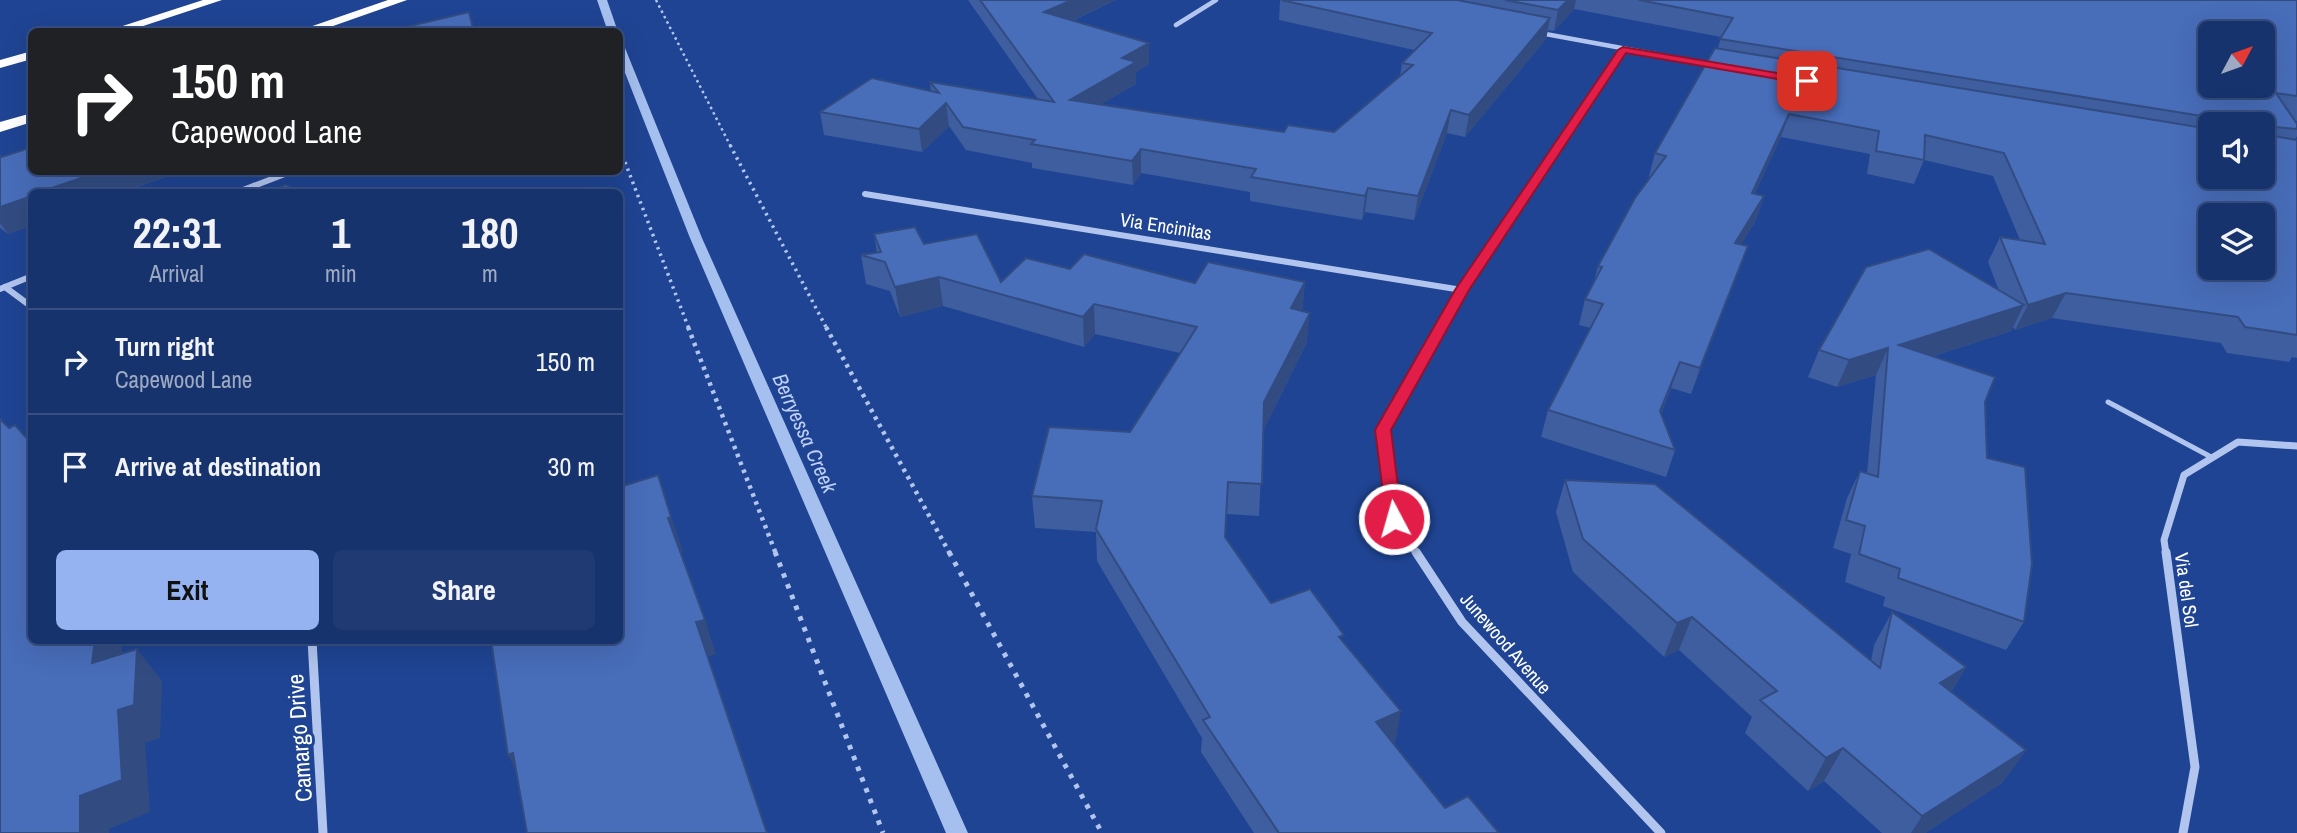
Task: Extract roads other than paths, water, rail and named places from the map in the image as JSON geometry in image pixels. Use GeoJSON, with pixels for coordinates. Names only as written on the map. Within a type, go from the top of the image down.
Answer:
{"type":"FeatureCollection","features":[{"type":"Feature","properties":{"kind":"highway"},"geometry":{"type":"LineString","coordinates":[[123,28],[216,0]]}},
{"type":"Feature","properties":{"kind":"highway"},"geometry":{"type":"LineString","coordinates":[[314,28],[401,0]]}},
{"type":"Feature","properties":{"kind":"highway"},"geometry":{"type":"LineString","coordinates":[[0,64],[28,56]]}},
{"type":"Feature","properties":{"kind":"highway"},"geometry":{"type":"LineString","coordinates":[[0,127],[28,118]]}},
{"type":"Feature","properties":{"kind":"street"},"geometry":{"type":"LineString","coordinates":[[1176,25],[1216,0]]}},
{"type":"Feature","properties":{"kind":"street"},"geometry":{"type":"LineString","coordinates":[[1527,30],[1718,66]]}},
{"type":"Feature","properties":{"kind":"street","name":"Junewood Avenue"},"geometry":{"type":"LineString","coordinates":[[1623,50],[1462,290],[1383,430],[1394,519],[1462,622],[1661,833]]}},
{"type":"Feature","properties":{"kind":"street"},"geometry":{"type":"LineString","coordinates":[[246,189],[282,175]]}},
{"type":"Feature","properties":{"kind":"street","name":"Via Encinitas"},"geometry":{"type":"LineString","coordinates":[[865,194],[1462,290]]}},
{"type":"Feature","properties":{"kind":"street"},"geometry":{"type":"LineString","coordinates":[[2,288],[28,278]]}},
{"type":"Feature","properties":{"kind":"street"},"geometry":{"type":"LineString","coordinates":[[2,288],[28,304]]}},
{"type":"Feature","properties":{"kind":"street","name":"Via del Sol"},"geometry":{"type":"LineString","coordinates":[[2183,833],[2194,767],[2164,540],[2184,475],[2238,442],[2297,446]]}},
{"type":"Feature","properties":{"kind":"street","name":"Camargo Drive"},"geometry":{"type":"LineString","coordinates":[[312,644],[323,833]]}},
{"type":"Feature","properties":{"kind":"lane"},"geometry":{"type":"LineString","coordinates":[[2108,402],[2213,458]]}},
{"type":"Feature","properties":{"kind":"waterway","name":"Berryessa Creek"},"geometry":{"type":"LineString","coordinates":[[602,0],[612,28]]}},
{"type":"Feature","properties":{"kind":"waterway","name":"Berryessa Creek"},"geometry":{"type":"LineString","coordinates":[[623,56],[696,238],[957,833]]}}]}
